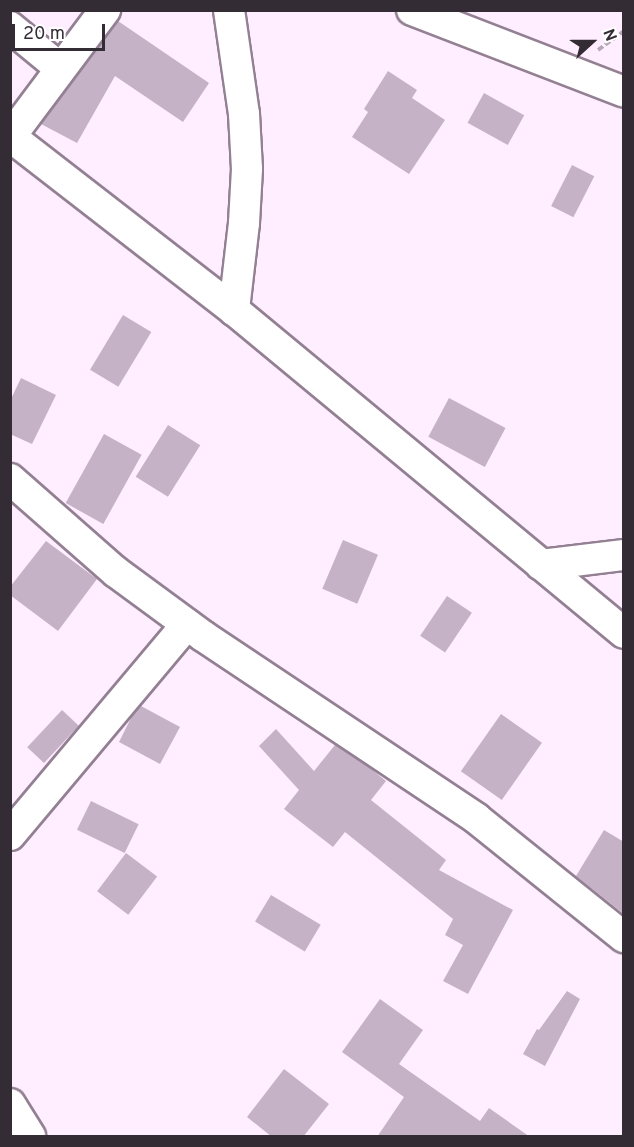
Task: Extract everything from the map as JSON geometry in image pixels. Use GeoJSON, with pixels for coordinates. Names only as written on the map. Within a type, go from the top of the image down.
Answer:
{"type":"FeatureCollection","features":[{"type":"Feature","properties":{"kind":"street"},"geometry":{"type":"LineString","coordinates":[[105,10],[11,137],[234,310],[624,633]]}},
{"type":"Feature","properties":{"kind":"street"},"geometry":{"type":"LineString","coordinates":[[229,10],[244,114],[247,169],[244,223],[234,310]]}},
{"type":"Feature","properties":{"kind":"street"},"geometry":{"type":"LineString","coordinates":[[412,10],[624,92]]}},
{"type":"Feature","properties":{"kind":"street"},"geometry":{"type":"LineString","coordinates":[[10,27],[60,68]]}},
{"type":"Feature","properties":{"kind":"street"},"geometry":{"type":"LineString","coordinates":[[10,479],[116,572],[187,624],[477,819],[624,937]]}},
{"type":"Feature","properties":{"kind":"street"},"geometry":{"type":"LineString","coordinates":[[541,565],[624,555]]}},
{"type":"Feature","properties":{"kind":"street"},"geometry":{"type":"LineString","coordinates":[[10,835],[187,624]]}},
{"type":"Feature","properties":{"kind":"street"},"geometry":{"type":"LineString","coordinates":[[10,1104],[30,1137]]}},
{"type":"Feature","properties":{"kind":"building"},"geometry":{"type":"Polygon","coordinates":[[[118,21],[209,83],[183,122],[115,76],[77,143],[41,124],[118,21]]]}},
{"type":"Feature","properties":{"kind":"building"},"geometry":{"type":"Polygon","coordinates":[[[388,71],[417,90],[412,98],[445,120],[409,174],[352,137],[368,112],[364,109],[388,71]]]}},
{"type":"Feature","properties":{"kind":"building"},"geometry":{"type":"Polygon","coordinates":[[[484,93],[524,115],[508,145],[468,123],[484,93]]]}},
{"type":"Feature","properties":{"kind":"building"},"geometry":{"type":"Polygon","coordinates":[[[572,165],[594,176],[573,217],[551,206],[572,165]]]}},
{"type":"Feature","properties":{"kind":"building"},"geometry":{"type":"Polygon","coordinates":[[[123,315],[151,332],[118,387],[90,370],[123,315]]]}},
{"type":"Feature","properties":{"kind":"building"},"geometry":{"type":"Polygon","coordinates":[[[21,378],[56,395],[32,444],[10,434],[10,401],[21,378]]]}},
{"type":"Feature","properties":{"kind":"building"},"geometry":{"type":"Polygon","coordinates":[[[449,398],[506,428],[485,467],[428,437],[449,398]]]}},
{"type":"Feature","properties":{"kind":"building"},"geometry":{"type":"Polygon","coordinates":[[[168,425],[200,445],[168,497],[136,477],[168,425]]]}},
{"type":"Feature","properties":{"kind":"building"},"geometry":{"type":"Polygon","coordinates":[[[104,434],[142,455],[103,524],[66,503],[104,434]]]}},
{"type":"Feature","properties":{"kind":"building"},"geometry":{"type":"Polygon","coordinates":[[[343,540],[378,555],[357,604],[322,589],[343,540]]]}},
{"type":"Feature","properties":{"kind":"building"},"geometry":{"type":"Polygon","coordinates":[[[46,541],[97,579],[58,631],[10,595],[10,587],[46,541]]]}},
{"type":"Feature","properties":{"kind":"building"},"geometry":{"type":"Polygon","coordinates":[[[447,596],[472,613],[445,653],[420,636],[447,596]]]}},
{"type":"Feature","properties":{"kind":"building"},"geometry":{"type":"Polygon","coordinates":[[[141,706],[180,727],[160,764],[119,742],[131,718],[141,706]]]}},
{"type":"Feature","properties":{"kind":"building"},"geometry":{"type":"Polygon","coordinates":[[[62,710],[79,726],[44,763],[27,747],[62,710]]]}},
{"type":"Feature","properties":{"kind":"building"},"geometry":{"type":"Polygon","coordinates":[[[501,714],[542,743],[502,800],[461,771],[501,714]]]}},
{"type":"Feature","properties":{"kind":"building"},"geometry":{"type":"Polygon","coordinates":[[[276,729],[314,771],[335,745],[370,768],[386,781],[371,800],[446,860],[439,870],[513,910],[468,994],[443,981],[463,945],[445,935],[453,919],[345,832],[333,847],[284,809],[299,790],[259,746],[276,729]]]}},
{"type":"Feature","properties":{"kind":"building"},"geometry":{"type":"Polygon","coordinates":[[[91,801],[139,824],[125,853],[77,830],[91,801]]]}},
{"type":"Feature","properties":{"kind":"building"},"geometry":{"type":"Polygon","coordinates":[[[604,830],[624,842],[624,914],[576,876],[604,830]]]}},
{"type":"Feature","properties":{"kind":"building"},"geometry":{"type":"Polygon","coordinates":[[[126,853],[157,876],[128,915],[97,891],[126,853]]]}},
{"type":"Feature","properties":{"kind":"building"},"geometry":{"type":"Polygon","coordinates":[[[271,895],[321,925],[305,951],[255,922],[271,895]]]}},
{"type":"Feature","properties":{"kind":"building"},"geometry":{"type":"Polygon","coordinates":[[[567,991],[580,999],[545,1066],[523,1054],[537,1029],[539,1030],[567,991]]]}},
{"type":"Feature","properties":{"kind":"building"},"geometry":{"type":"Polygon","coordinates":[[[380,999],[423,1030],[399,1064],[480,1121],[489,1108],[530,1137],[377,1137],[404,1097],[342,1052],[380,999]]]}},
{"type":"Feature","properties":{"kind":"building"},"geometry":{"type":"Polygon","coordinates":[[[284,1069],[329,1104],[303,1137],[272,1137],[247,1117],[284,1069]]]}}]}
